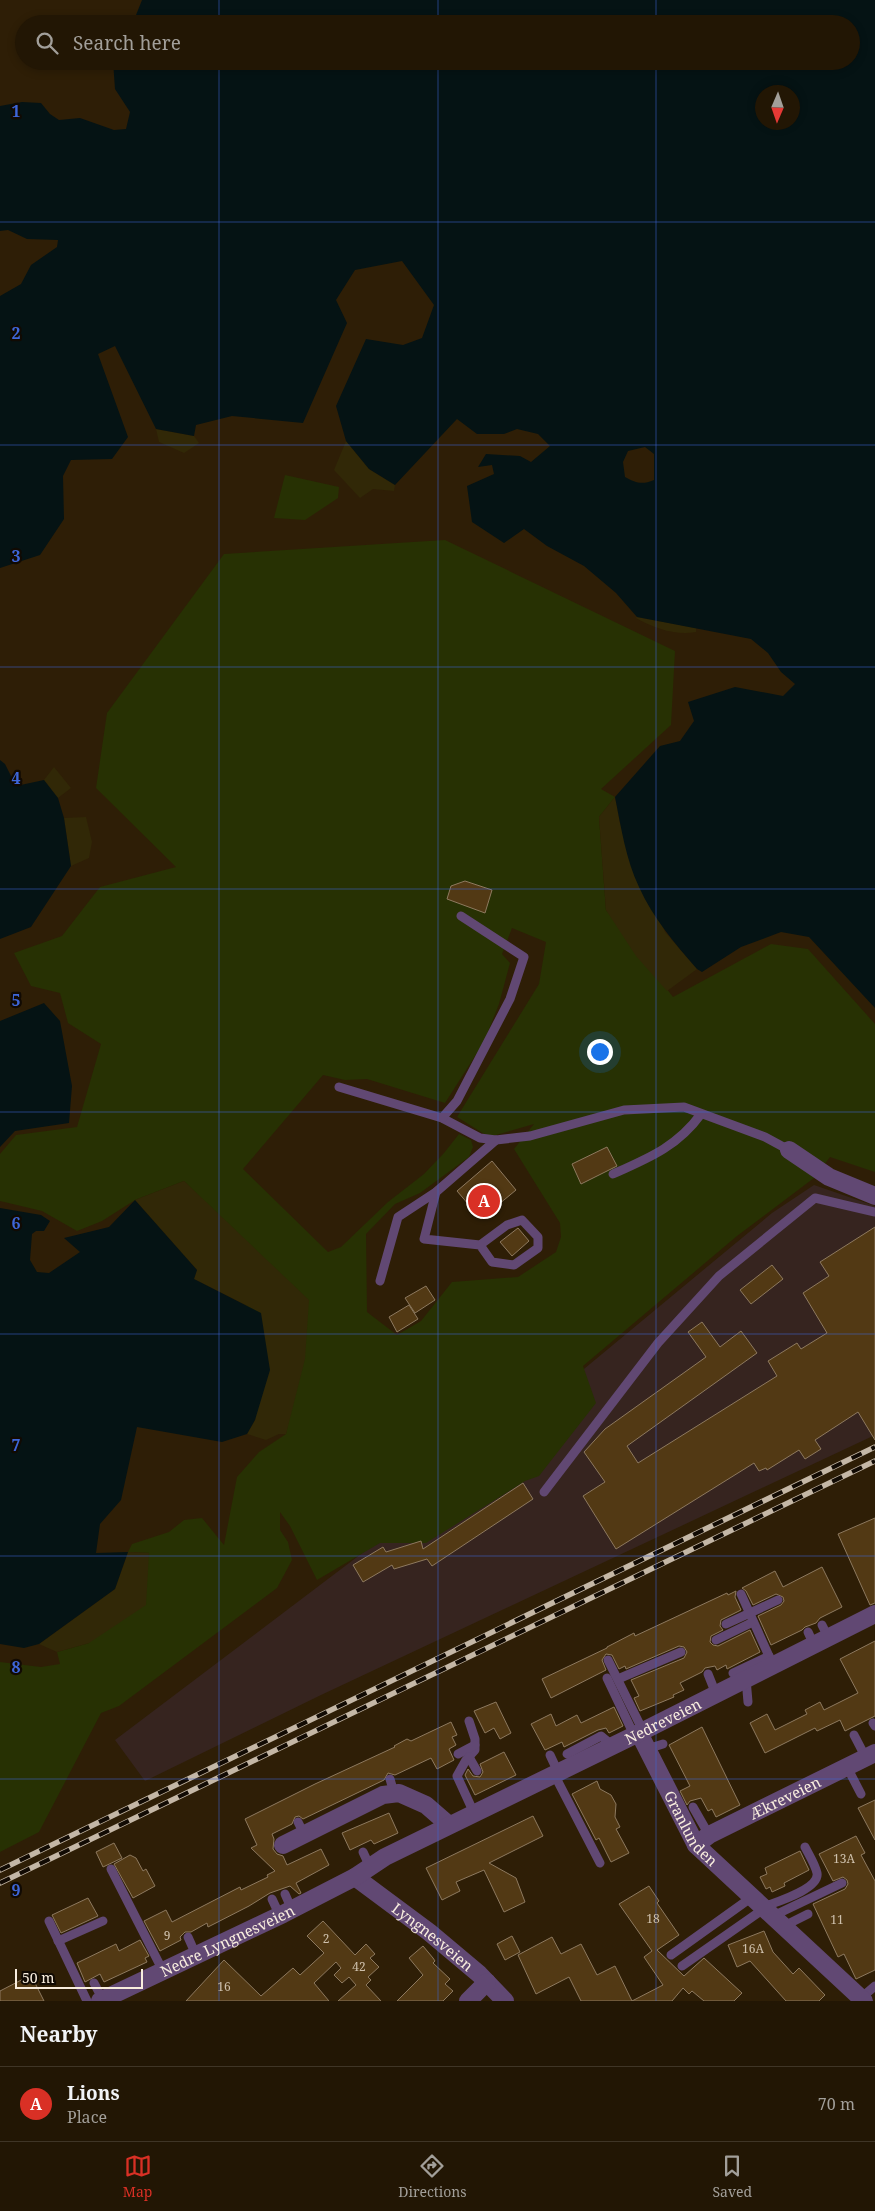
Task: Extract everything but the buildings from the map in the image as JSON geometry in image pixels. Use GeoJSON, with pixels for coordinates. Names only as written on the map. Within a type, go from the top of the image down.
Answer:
{"type":"FeatureCollection","features":[{"type":"Feature","properties":{"kind":"street"},"geometry":{"type":"LineString","coordinates":[[789,1150],[829,1177],[875,1196]]}},
{"type":"Feature","properties":{"kind":"street","name":"Nedreveien"},"geometry":{"type":"LineString","coordinates":[[355,1877],[366,1859],[385,1857],[716,1694],[739,1676],[818,1635],[875,1614]]}},
{"type":"Feature","properties":{"kind":"street","name":"Granlunden"},"geometry":{"type":"LineString","coordinates":[[638,1733],[655,1746],[702,1840],[767,1911],[863,1999]]}},
{"type":"Feature","properties":{"kind":"street","name":"Ækreveien"},"geometry":{"type":"LineString","coordinates":[[702,1840],[870,1755]]}},
{"type":"Feature","properties":{"kind":"street"},"geometry":{"type":"LineString","coordinates":[[283,1845],[301,1828],[346,1806],[383,1795],[392,1786],[399,1793],[426,1805],[449,1826]]}},
{"type":"Feature","properties":{"kind":"street","name":"Nedre Lyngnesveien"},"geometry":{"type":"LineString","coordinates":[[97,2001],[196,1955],[286,1907],[355,1877]]}},
{"type":"Feature","properties":{"kind":"street","name":"Lyngnesveien"},"geometry":{"type":"LineString","coordinates":[[355,1877],[423,1928],[487,1982],[506,2001]]}},
{"type":"Feature","properties":{"kind":"street"},"geometry":{"type":"LineString","coordinates":[[468,2001],[487,1982]]}},
{"type":"Feature","properties":{"kind":"lane"},"geometry":{"type":"LineString","coordinates":[[442,1118],[457,1101],[510,999],[524,957],[461,916]]}},
{"type":"Feature","properties":{"kind":"lane"},"geometry":{"type":"LineString","coordinates":[[339,1087],[442,1118],[480,1138],[496,1140],[530,1136],[624,1110],[684,1107],[765,1137],[789,1150]]}},
{"type":"Feature","properties":{"kind":"lane"},"geometry":{"type":"LineString","coordinates":[[614,1174],[659,1154],[691,1128],[701,1114]]}},
{"type":"Feature","properties":{"kind":"lane"},"geometry":{"type":"LineString","coordinates":[[380,1281],[398,1218],[436,1192],[496,1140]]}},
{"type":"Feature","properties":{"kind":"lane"},"geometry":{"type":"LineString","coordinates":[[436,1192],[424,1239],[480,1245],[507,1225],[522,1220],[538,1237],[538,1248],[514,1265],[492,1262],[480,1245]]}},
{"type":"Feature","properties":{"kind":"lane"},"geometry":{"type":"LineString","coordinates":[[544,1492],[658,1343],[719,1276],[815,1198],[875,1212]]}},
{"type":"Feature","properties":{"kind":"lane"},"geometry":{"type":"LineString","coordinates":[[741,1594],[771,1660]]}},
{"type":"Feature","properties":{"kind":"lane"},"geometry":{"type":"LineString","coordinates":[[726,1624],[778,1600]]}},
{"type":"Feature","properties":{"kind":"lane"},"geometry":{"type":"LineString","coordinates":[[716,1640],[753,1622]]}},
{"type":"Feature","properties":{"kind":"lane"},"geometry":{"type":"LineString","coordinates":[[618,1679],[682,1652]]}},
{"type":"Feature","properties":{"kind":"lane"},"geometry":{"type":"LineString","coordinates":[[608,1660],[618,1679],[638,1733]]}},
{"type":"Feature","properties":{"kind":"lane"},"geometry":{"type":"LineString","coordinates":[[708,1674],[716,1694]]}},
{"type":"Feature","properties":{"kind":"lane"},"geometry":{"type":"LineString","coordinates":[[739,1676],[748,1702]]}},
{"type":"Feature","properties":{"kind":"lane"},"geometry":{"type":"LineString","coordinates":[[607,1678],[638,1733]]}},
{"type":"Feature","properties":{"kind":"lane"},"geometry":{"type":"LineString","coordinates":[[469,1721],[475,1750],[458,1776],[474,1813]]}},
{"type":"Feature","properties":{"kind":"lane"},"geometry":{"type":"LineString","coordinates":[[854,1735],[870,1755]]}},
{"type":"Feature","properties":{"kind":"lane"},"geometry":{"type":"LineString","coordinates":[[567,1754],[601,1736],[612,1746]]}},
{"type":"Feature","properties":{"kind":"lane"},"geometry":{"type":"LineString","coordinates":[[458,1754],[475,1744]]}},
{"type":"Feature","properties":{"kind":"lane"},"geometry":{"type":"LineString","coordinates":[[550,1755],[556,1773],[600,1863]]}},
{"type":"Feature","properties":{"kind":"lane"},"geometry":{"type":"LineString","coordinates":[[469,1757],[476,1771]]}},
{"type":"Feature","properties":{"kind":"lane"},"geometry":{"type":"LineString","coordinates":[[847,1767],[861,1794]]}},
{"type":"Feature","properties":{"kind":"lane"},"geometry":{"type":"LineString","coordinates":[[693,1807],[702,1840]]}},
{"type":"Feature","properties":{"kind":"lane"},"geometry":{"type":"LineString","coordinates":[[682,1966],[785,1899],[814,1884],[817,1879],[817,1872],[805,1847]]}},
{"type":"Feature","properties":{"kind":"lane"},"geometry":{"type":"LineString","coordinates":[[111,1869],[163,1971]]}},
{"type":"Feature","properties":{"kind":"lane"},"geometry":{"type":"LineString","coordinates":[[671,1955],[767,1911],[842,1883]]}},
{"type":"Feature","properties":{"kind":"lane"},"geometry":{"type":"LineString","coordinates":[[272,1899],[286,1907]]}},
{"type":"Feature","properties":{"kind":"lane"},"geometry":{"type":"LineString","coordinates":[[767,1911],[808,1914]]}},
{"type":"Feature","properties":{"kind":"lane"},"geometry":{"type":"LineString","coordinates":[[49,1921],[58,1941],[97,2001]]}},
{"type":"Feature","properties":{"kind":"lane"},"geometry":{"type":"LineString","coordinates":[[58,1941],[103,1921]]}},
{"type":"Feature","properties":{"kind":"lane"},"geometry":{"type":"LineString","coordinates":[[188,1937],[196,1955]]}},
{"type":"Feature","properties":{"kind":"lane"},"geometry":{"type":"LineString","coordinates":[[94,1983],[97,2001]]}},
{"type":"Feature","properties":{"kind":"lane"},"geometry":{"type":"LineString","coordinates":[[863,1999],[875,1986]]}},
{"type":"Feature","properties":{"kind":"shaded area"},"geometry":{"type":"Polygon","coordinates":[[[142,0],[875,0],[875,1008],[809,937],[781,932],[741,947],[702,972],[689,960],[658,920],[634,877],[624,843],[615,797],[660,746],[680,741],[694,721],[688,702],[735,687],[783,696],[795,684],[781,672],[768,653],[751,639],[637,617],[616,593],[584,566],[547,546],[524,529],[504,543],[472,522],[467,486],[494,474],[492,465],[478,467],[486,454],[520,456],[531,462],[550,446],[538,434],[517,429],[504,434],[477,434],[457,419],[395,485],[369,469],[346,441],[336,406],[366,339],[403,345],[422,338],[434,305],[402,261],[355,270],[336,300],[347,323],[303,423],[232,416],[196,425],[194,436],[156,429],[115,346],[98,354],[128,437],[112,459],[71,460],[63,476],[64,519],[40,555],[0,568],[0,296],[21,284],[31,265],[57,247],[58,240],[27,239],[8,230],[0,231],[0,106],[22,102],[41,103],[50,114],[59,120],[80,118],[114,130],[126,129],[130,112],[115,89],[114,70],[860,70],[860,15],[136,15],[142,0]],[[645,447],[628,451],[623,462],[625,477],[639,483],[654,480],[654,454],[645,447]]]}},
{"type":"Feature","properties":{"kind":"shaded area"},"geometry":{"type":"Polygon","coordinates":[[[0,760],[5,764],[16,786],[44,780],[58,798],[64,818],[71,866],[31,927],[0,939],[0,760]]]}},
{"type":"Feature","properties":{"kind":"shaded area"},"geometry":{"type":"Polygon","coordinates":[[[44,1003],[60,1021],[72,1086],[69,1123],[15,1131],[0,1147],[0,1021],[44,1003]]]}},
{"type":"Feature","properties":{"kind":"shaded area"},"geometry":{"type":"Polygon","coordinates":[[[814,1185],[875,1206],[875,1435],[321,1695],[145,1781],[115,1740],[361,1554],[772,1213],[814,1185]]]}},
{"type":"Feature","properties":{"kind":"shaded area"},"geometry":{"type":"Polygon","coordinates":[[[135,1200],[197,1270],[194,1279],[261,1313],[270,1370],[255,1420],[247,1434],[222,1442],[137,1427],[121,1500],[100,1524],[96,1553],[128,1552],[115,1589],[39,1644],[24,1648],[0,1644],[0,1208],[41,1215],[50,1221],[44,1231],[36,1231],[32,1234],[30,1260],[37,1272],[49,1273],[80,1252],[64,1238],[109,1227],[135,1200]]]}},
{"type":"Feature","properties":{"kind":"green space"},"geometry":{"type":"Polygon","coordinates":[[[285,475],[339,487],[338,498],[305,520],[274,518],[285,475]]]}},
{"type":"Feature","properties":{"kind":"green space"},"geometry":{"type":"Polygon","coordinates":[[[445,540],[675,651],[671,725],[601,789],[615,797],[599,817],[606,910],[673,997],[771,944],[808,949],[875,1024],[875,1172],[830,1157],[814,1178],[737,1236],[583,1366],[596,1403],[539,1476],[525,1481],[426,1543],[380,1543],[317,1580],[290,1526],[280,1512],[280,1530],[288,1542],[292,1560],[277,1588],[119,1706],[101,1713],[39,1832],[0,1852],[0,1662],[41,1667],[60,1664],[57,1652],[89,1643],[149,1553],[128,1552],[132,1544],[169,1532],[184,1520],[202,1518],[224,1545],[237,1477],[259,1452],[286,1434],[289,1419],[210,1208],[184,1181],[135,1200],[102,1221],[77,1231],[42,1211],[0,1201],[0,1154],[16,1135],[77,1127],[101,1044],[68,1023],[60,993],[31,986],[14,953],[62,936],[100,887],[176,867],[96,788],[107,713],[224,554],[445,540]],[[512,928],[502,954],[510,963],[499,1004],[484,1042],[445,1103],[367,1079],[345,1080],[323,1075],[243,1169],[328,1252],[341,1247],[388,1202],[424,1174],[459,1134],[471,1140],[473,1147],[469,1157],[420,1193],[395,1204],[366,1234],[367,1312],[397,1335],[421,1321],[452,1282],[518,1277],[556,1252],[561,1237],[560,1223],[514,1149],[534,1124],[489,1137],[457,1117],[539,984],[546,942],[512,928]]]}},
{"type":"Feature","properties":{"kind":"sand"},"geometry":{"type":"Polygon","coordinates":[[[156,429],[194,436],[199,443],[184,453],[159,442],[156,429]]]}},
{"type":"Feature","properties":{"kind":"sand"},"geometry":{"type":"Polygon","coordinates":[[[346,441],[369,469],[395,485],[394,491],[373,489],[360,498],[334,470],[346,441]]]}},
{"type":"Feature","properties":{"kind":"sand"},"geometry":{"type":"Polygon","coordinates":[[[637,617],[696,628],[696,632],[681,633],[657,628],[637,617]]]}},
{"type":"Feature","properties":{"kind":"sand"},"geometry":{"type":"Polygon","coordinates":[[[54,767],[71,788],[58,798],[44,780],[54,767]]]}},
{"type":"Feature","properties":{"kind":"sand"},"geometry":{"type":"Polygon","coordinates":[[[615,797],[620,823],[665,932],[697,969],[667,991],[636,956],[606,910],[599,817],[615,797]]]}},
{"type":"Feature","properties":{"kind":"sand"},"geometry":{"type":"Polygon","coordinates":[[[86,817],[92,842],[89,858],[71,866],[64,818],[86,817]]]}},
{"type":"Feature","properties":{"kind":"sand"},"geometry":{"type":"Polygon","coordinates":[[[184,1181],[309,1300],[305,1359],[286,1434],[279,1434],[266,1440],[247,1434],[255,1420],[261,1313],[194,1279],[197,1270],[135,1200],[184,1181]]]}},
{"type":"Feature","properties":{"kind":"sand"},"geometry":{"type":"Polygon","coordinates":[[[128,1552],[149,1553],[146,1605],[89,1643],[57,1652],[39,1644],[115,1589],[128,1552]]]}},
{"type":"Feature","properties":{"kind":"railway"},"geometry":{"type":"LineString","coordinates":[[0,1870],[875,1447]]}},
{"type":"Feature","properties":{"kind":"railway"},"geometry":{"type":"LineString","coordinates":[[0,1883],[875,1461]]}},
{"type":"Feature","properties":{"kind":"place","name":"Lions"},"geometry":{"type":"Point","coordinates":[484,1201]}}]}
